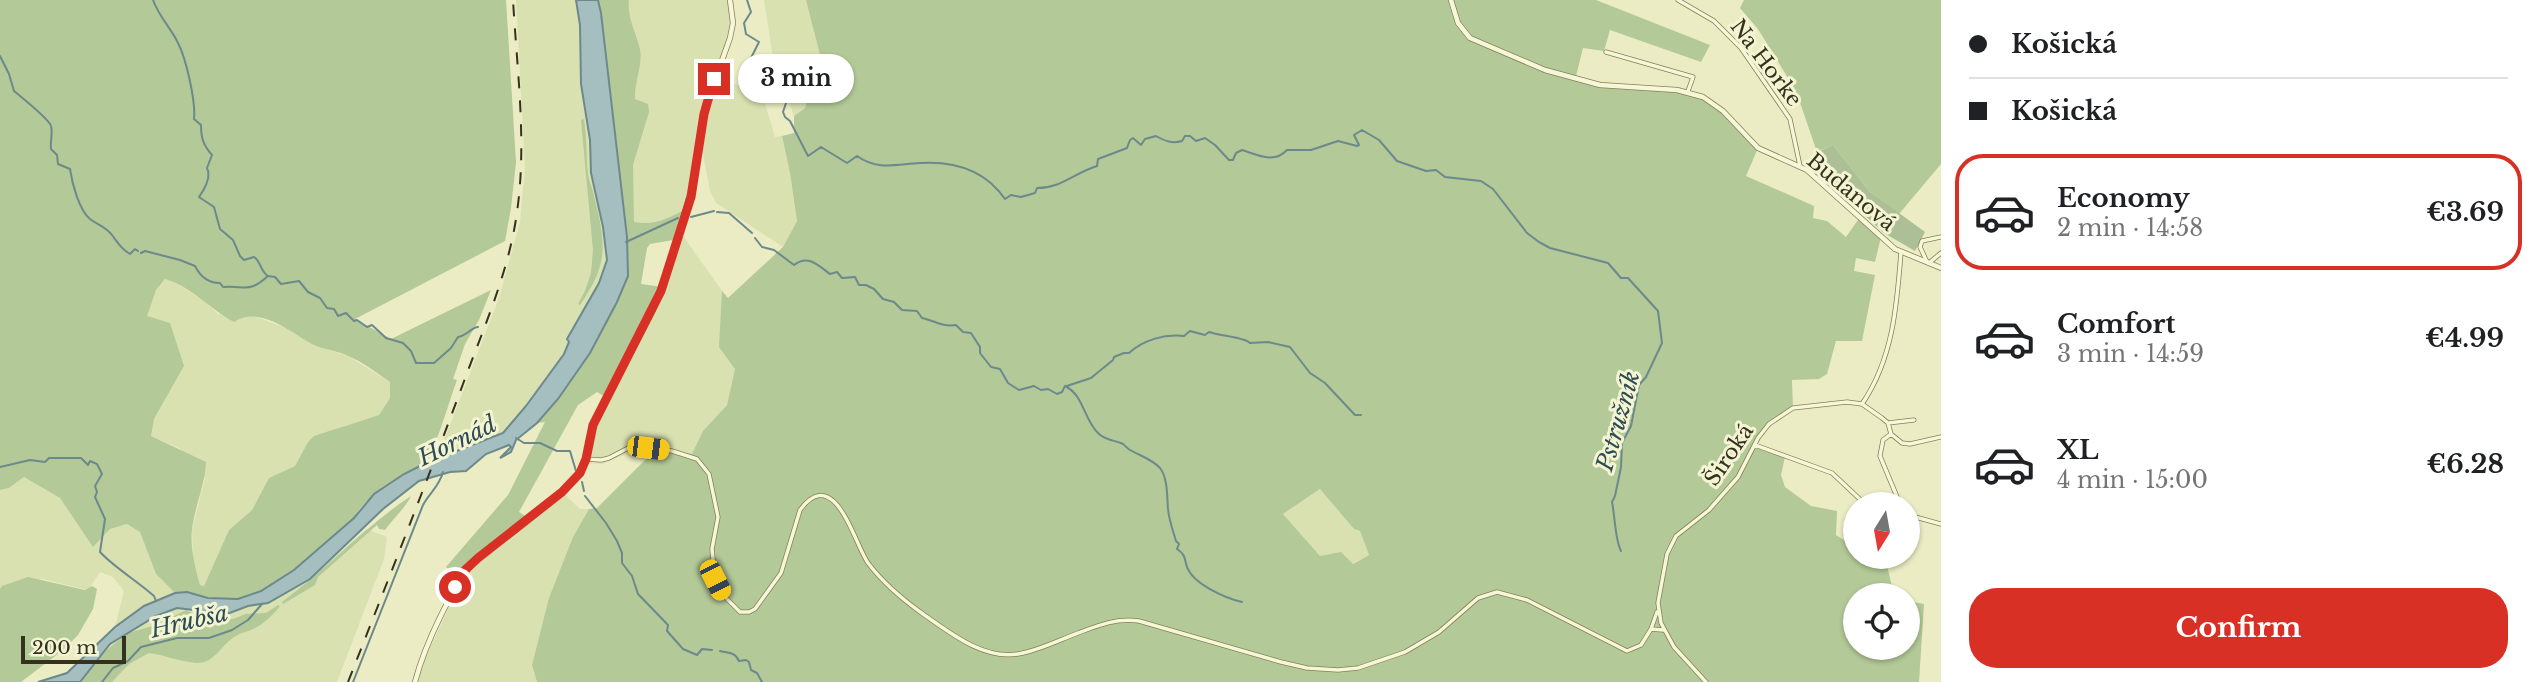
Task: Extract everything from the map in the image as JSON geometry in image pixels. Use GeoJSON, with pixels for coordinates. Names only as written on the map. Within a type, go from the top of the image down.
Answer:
{"type":"FeatureCollection","features":[{"type":"Feature","properties":{"kind":"street"},"geometry":{"type":"LineString","coordinates":[[415,682],[455,587],[465,570],[562,492],[579,475],[586,459],[593,425],[653,310],[684,220],[695,176],[707,103],[730,38],[733,23],[730,0]]}},
{"type":"Feature","properties":{"kind":"street","name":"Budanová"},"geometry":{"type":"LineString","coordinates":[[1451,0],[1458,23],[1471,38],[1533,65],[1575,80],[1600,85],[1677,90],[1703,97],[1717,106],[1750,142],[1766,153],[1800,166],[1901,252],[1941,268]]}},
{"type":"Feature","properties":{"kind":"street","name":"Na Horke"},"geometry":{"type":"LineString","coordinates":[[1678,0],[1714,21],[1741,48],[1790,119],[1800,166]]}},
{"type":"Feature","properties":{"kind":"street"},"geometry":{"type":"LineString","coordinates":[[1606,52],[1693,78],[1688,92]]}},
{"type":"Feature","properties":{"kind":"street"},"geometry":{"type":"LineString","coordinates":[[1941,237],[1924,239],[1920,247],[1928,263],[1941,253]]}},
{"type":"Feature","properties":{"kind":"street"},"geometry":{"type":"LineString","coordinates":[[1901,252],[1895,320],[1881,367],[1862,404],[1888,423],[1891,434],[1902,443],[1910,444],[1941,437]]}},
{"type":"Feature","properties":{"kind":"street","name":"Široká"},"geometry":{"type":"LineString","coordinates":[[1706,682],[1674,647],[1663,629],[1658,609],[1666,559],[1672,541],[1709,510],[1729,488],[1743,470],[1754,445],[1769,424],[1793,408],[1847,402],[1862,404]]}},
{"type":"Feature","properties":{"kind":"street"},"geometry":{"type":"LineString","coordinates":[[1888,423],[1913,419]]}},
{"type":"Feature","properties":{"kind":"street"},"geometry":{"type":"LineString","coordinates":[[1891,434],[1883,440],[1880,456],[1894,492]]}},
{"type":"Feature","properties":{"kind":"street"},"geometry":{"type":"LineString","coordinates":[[1754,445],[1832,472],[1853,492]]}},
{"type":"Feature","properties":{"kind":"street"},"geometry":{"type":"LineString","coordinates":[[586,459],[609,458],[632,446],[672,451],[697,459],[709,474],[718,517],[712,549],[715,580],[724,596],[740,612],[755,609],[781,573],[800,510],[807,501],[817,496],[826,497],[842,509],[867,562],[898,595],[977,648],[1004,655],[1019,654],[1097,625],[1125,619],[1307,667],[1338,670],[1358,668],[1413,648],[1439,632],[1478,598],[1497,592],[1527,600],[1627,651],[1641,645],[1651,629],[1658,609]]}},
{"type":"Feature","properties":{"kind":"street"},"geometry":{"type":"LineString","coordinates":[[1920,518],[1941,524]]}},
{"type":"Feature","properties":{"kind":"street"},"geometry":{"type":"LineString","coordinates":[[1651,629],[1663,629]]}},
{"type":"Feature","properties":{"kind":"green space"},"geometry":{"type":"Polygon","coordinates":[[[0,0],[506,0],[516,162],[505,241],[355,319],[391,339],[491,290],[479,320],[465,344],[453,379],[457,380],[424,465],[402,475],[375,494],[337,534],[290,573],[253,595],[231,600],[175,593],[156,574],[140,532],[127,524],[110,529],[93,547],[60,498],[24,477],[9,488],[0,490],[0,0]],[[165,279],[156,290],[147,316],[170,323],[184,366],[154,419],[151,436],[206,462],[192,536],[196,571],[200,585],[204,586],[229,530],[252,510],[269,478],[295,466],[314,436],[379,415],[390,398],[390,382],[354,358],[316,346],[264,318],[244,318],[234,322],[165,279]]]}},
{"type":"Feature","properties":{"kind":"green space"},"geometry":{"type":"Polygon","coordinates":[[[516,0],[576,0],[580,25],[581,84],[590,140],[591,173],[607,260],[599,283],[567,339],[569,342],[564,354],[503,433],[438,456],[499,298],[520,222],[525,168],[516,0]]]}},
{"type":"Feature","properties":{"kind":"green space"},"geometry":{"type":"Polygon","coordinates":[[[598,0],[629,0],[631,19],[640,49],[635,99],[648,104],[649,112],[633,165],[634,222],[662,220],[687,208],[679,239],[650,244],[647,248],[641,284],[663,287],[647,327],[607,398],[597,392],[578,405],[519,512],[527,517],[465,573],[462,579],[457,579],[446,567],[508,495],[545,422],[537,423],[558,399],[590,353],[628,276],[627,237],[598,0]]]}},
{"type":"Feature","properties":{"kind":"green space"},"geometry":{"type":"Polygon","coordinates":[[[619,0],[730,0],[734,8],[732,20],[726,49],[714,82],[735,84],[759,94],[764,100],[775,137],[782,136],[797,221],[783,247],[716,203],[710,191],[703,154],[700,154],[687,208],[667,219],[644,224],[634,222],[631,141],[619,0]]]}},
{"type":"Feature","properties":{"kind":"green space"},"geometry":{"type":"Polygon","coordinates":[[[764,0],[806,0],[821,59],[805,108],[794,116],[773,58],[764,0]]]}},
{"type":"Feature","properties":{"kind":"green space"},"geometry":{"type":"Polygon","coordinates":[[[806,0],[1596,0],[1710,45],[1701,62],[1610,30],[1604,51],[1583,48],[1575,80],[1666,89],[1700,97],[1715,105],[1758,148],[1746,176],[1814,206],[1813,218],[1827,221],[1846,237],[1860,217],[1881,237],[1875,262],[1856,258],[1854,271],[1875,275],[1862,341],[1836,341],[1827,374],[1819,379],[1792,380],[1793,408],[1774,419],[1755,445],[1785,457],[1781,475],[1785,487],[1811,506],[1837,511],[1836,535],[1843,539],[1843,569],[1888,569],[1891,583],[1843,583],[1843,660],[1920,660],[1920,603],[1924,604],[1919,682],[537,682],[532,665],[549,598],[573,537],[589,509],[597,508],[648,457],[648,448],[692,454],[703,431],[727,405],[735,369],[719,347],[722,291],[728,298],[783,247],[797,221],[782,136],[794,133],[794,116],[805,108],[821,59],[806,0]],[[1320,489],[1283,514],[1320,556],[1341,552],[1353,564],[1369,555],[1360,531],[1354,529],[1320,489]]]}},
{"type":"Feature","properties":{"kind":"green space"},"geometry":{"type":"Polygon","coordinates":[[[1744,0],[1941,0],[1941,164],[1899,214],[1870,192],[1833,145],[1817,152],[1796,91],[1758,29],[1740,8],[1744,0]]]}},
{"type":"Feature","properties":{"kind":"green space"},"geometry":{"type":"Polygon","coordinates":[[[584,119],[588,174],[601,227],[602,253],[596,277],[580,305],[578,304],[591,273],[593,250],[581,120],[584,119]]]}},
{"type":"Feature","properties":{"kind":"green space"},"geometry":{"type":"Polygon","coordinates":[[[1833,145],[1870,192],[1925,232],[1915,251],[1884,233],[1826,178],[1820,151],[1833,145]]]}},
{"type":"Feature","properties":{"kind":"green space"},"geometry":{"type":"Polygon","coordinates":[[[681,233],[722,291],[735,369],[727,405],[703,431],[692,455],[641,448],[602,464],[588,463],[593,430],[607,397],[647,326],[681,233]]]}},
{"type":"Feature","properties":{"kind":"green space"},"geometry":{"type":"Polygon","coordinates":[[[165,279],[205,301],[218,314],[241,317],[251,315],[289,329],[314,345],[348,356],[390,382],[390,398],[379,415],[344,426],[308,442],[295,466],[269,478],[252,510],[229,530],[204,586],[200,585],[193,558],[192,530],[205,478],[179,448],[150,436],[154,419],[184,366],[146,316],[156,290],[165,279]]]}},
{"type":"Feature","properties":{"kind":"green space"},"geometry":{"type":"Polygon","coordinates":[[[24,477],[60,498],[93,546],[110,529],[127,524],[140,532],[156,574],[175,593],[144,606],[115,627],[124,591],[113,577],[100,572],[88,590],[42,579],[3,586],[0,589],[0,490],[9,488],[24,477]]]}},
{"type":"Feature","properties":{"kind":"green space"},"geometry":{"type":"Polygon","coordinates":[[[1320,489],[1354,529],[1360,531],[1369,555],[1352,564],[1320,556],[1283,514],[1320,489]]]}},
{"type":"Feature","properties":{"kind":"green space"},"geometry":{"type":"Polygon","coordinates":[[[563,493],[580,509],[589,509],[573,537],[532,665],[537,682],[414,682],[465,573],[502,537],[542,504],[563,493]]]}},
{"type":"Feature","properties":{"kind":"green space"},"geometry":{"type":"Polygon","coordinates":[[[411,496],[385,530],[379,529],[377,525],[318,577],[315,585],[283,604],[282,602],[377,521],[411,496]]]}},
{"type":"Feature","properties":{"kind":"green space"},"geometry":{"type":"Polygon","coordinates":[[[366,529],[387,537],[384,559],[337,682],[80,682],[110,644],[166,610],[177,607],[227,614],[256,604],[310,579],[366,529]]]}},
{"type":"Feature","properties":{"kind":"green space"},"geometry":{"type":"Polygon","coordinates":[[[28,577],[85,590],[92,586],[97,589],[93,609],[78,635],[63,650],[21,682],[0,682],[0,589],[28,577]]]}},
{"type":"Feature","properties":{"kind":"green space"},"geometry":{"type":"Polygon","coordinates":[[[280,606],[263,623],[236,636],[214,657],[204,662],[197,663],[149,653],[129,664],[112,682],[80,682],[104,652],[128,633],[156,625],[186,610],[207,620],[233,619],[246,614],[266,613],[280,606]]]}},
{"type":"Feature","properties":{"kind":"water"},"geometry":{"type":"Polygon","coordinates":[[[576,0],[598,0],[601,13],[627,237],[628,276],[590,353],[558,399],[537,423],[516,440],[511,452],[500,458],[511,447],[509,445],[486,454],[466,471],[450,472],[419,481],[383,509],[310,579],[268,603],[248,606],[227,614],[177,608],[156,616],[110,644],[80,682],[38,682],[67,673],[115,627],[144,606],[175,593],[187,592],[208,598],[238,599],[261,591],[294,570],[354,518],[374,494],[426,463],[503,433],[526,406],[564,354],[569,342],[567,339],[599,283],[607,260],[591,173],[590,140],[581,84],[580,25],[576,0]]]}},
{"type":"Feature","properties":{"kind":"waterway"},"geometry":{"type":"LineString","coordinates":[[153,0],[181,50],[192,91],[194,119],[201,125],[204,142],[212,155],[207,168],[208,180],[199,197],[214,207],[220,229],[233,240],[240,256],[244,260],[254,257],[268,276]]}},
{"type":"Feature","properties":{"kind":"waterway","name":"Pstružník"},"geometry":{"type":"LineString","coordinates":[[747,0],[751,12],[744,23],[746,34],[759,42],[750,60],[754,71],[786,103],[783,112],[785,117],[790,121],[808,156],[821,147],[847,163],[857,156],[880,165],[932,163],[956,166],[978,174],[1005,199],[1011,195],[1021,197],[1035,193],[1037,188],[1054,186],[1097,166],[1098,159],[1127,148],[1133,138],[1141,145],[1145,139],[1156,136],[1175,142],[1182,141],[1185,136],[1196,141],[1205,138],[1229,160],[1233,160],[1236,153],[1242,150],[1260,156],[1277,157],[1287,150],[1311,150],[1338,141],[1357,146],[1359,145],[1354,135],[1362,130],[1379,140],[1397,161],[1426,171],[1436,170],[1445,177],[1481,181],[1493,189],[1527,233],[1539,242],[1550,248],[1608,263],[1621,278],[1628,278],[1658,311],[1662,343],[1646,377],[1639,385],[1631,426],[1622,443],[1621,467],[1612,502],[1621,551]]}},
{"type":"Feature","properties":{"kind":"waterway"},"geometry":{"type":"LineString","coordinates":[[0,56],[14,91],[51,126],[51,149],[57,155],[58,164],[70,169],[77,196],[86,215],[107,230],[127,252],[130,254],[135,249],[138,251]]}},
{"type":"Feature","properties":{"kind":"waterway"},"geometry":{"type":"LineString","coordinates":[[691,217],[714,211]]}},
{"type":"Feature","properties":{"kind":"waterway"},"geometry":{"type":"LineString","coordinates":[[717,212],[729,213],[752,233]]}},
{"type":"Feature","properties":{"kind":"waterway"},"geometry":{"type":"LineString","coordinates":[[626,242],[678,218]]}},
{"type":"Feature","properties":{"kind":"waterway"},"geometry":{"type":"LineString","coordinates":[[755,238],[762,247],[774,250],[794,265],[804,260],[817,264],[830,274],[837,272],[842,278],[855,277],[859,285],[874,289],[883,299],[894,302],[902,310],[917,311],[922,318],[956,325],[963,332],[971,333],[980,347],[980,353],[991,367],[1000,369],[1008,383],[1019,390],[1034,386],[1057,394],[1062,392],[1065,386],[1071,390],[1099,434],[1150,460],[1163,472],[1170,521],[1179,544],[1177,549],[1183,555],[1190,573],[1210,589],[1242,602]]}},
{"type":"Feature","properties":{"kind":"waterway"},"geometry":{"type":"LineString","coordinates":[[141,253],[145,251],[195,266],[205,278],[220,283],[223,287],[247,288],[268,276],[275,277],[281,284],[299,281],[308,292],[320,298],[327,308],[334,309],[338,316],[346,313],[354,321],[357,320],[367,327],[372,325],[386,338],[403,343],[411,351],[416,363],[434,363],[451,348],[458,337],[478,327]]}},
{"type":"Feature","properties":{"kind":"waterway"},"geometry":{"type":"LineString","coordinates":[[1067,386],[1091,378],[1114,357],[1129,353],[1147,341],[1184,336],[1190,331],[1205,335],[1209,332],[1250,343],[1268,342],[1290,347],[1310,373],[1325,383],[1355,415],[1361,415]]}},
{"type":"Feature","properties":{"kind":"waterway"},"geometry":{"type":"LineString","coordinates":[[516,438],[524,443],[540,443],[557,451],[570,451],[576,471]]}},
{"type":"Feature","properties":{"kind":"waterway"},"geometry":{"type":"LineString","coordinates":[[0,467],[30,460],[45,462],[49,458],[81,458],[88,465],[90,461],[97,464],[102,474],[95,486],[95,497],[105,519],[100,552],[154,596],[156,601]]}},
{"type":"Feature","properties":{"kind":"waterway","name":"Hornád"},"geometry":{"type":"LineString","coordinates":[[353,682],[423,505],[443,472]]}},
{"type":"Feature","properties":{"kind":"waterway"},"geometry":{"type":"LineString","coordinates":[[582,482],[584,491]]}},
{"type":"Feature","properties":{"kind":"waterway"},"geometry":{"type":"LineString","coordinates":[[585,496],[617,541],[622,553],[622,563],[632,576],[638,594],[668,625],[667,631],[683,649],[697,655],[702,649],[712,650]]}},
{"type":"Feature","properties":{"kind":"waterway","name":"Hrubša"},"geometry":{"type":"LineString","coordinates":[[102,682],[113,668],[128,661],[141,647],[177,638],[209,638],[232,630],[248,620],[262,604]]}},
{"type":"Feature","properties":{"kind":"waterway"},"geometry":{"type":"LineString","coordinates":[[720,651],[734,654],[739,661],[749,662],[751,670],[757,673],[762,682]]}},
{"type":"Feature","properties":{"kind":"railway"},"geometry":{"type":"LineString","coordinates":[[348,682],[487,321],[508,256],[517,212],[521,160],[513,0]]}},
{"type":"Feature","properties":{"kind":"route"},"geometry":{"type":"LineString","coordinates":[[455,587],[465,570],[478,558],[562,492],[580,473],[599,411],[661,291],[691,197],[704,114],[714,79]]}}]}
